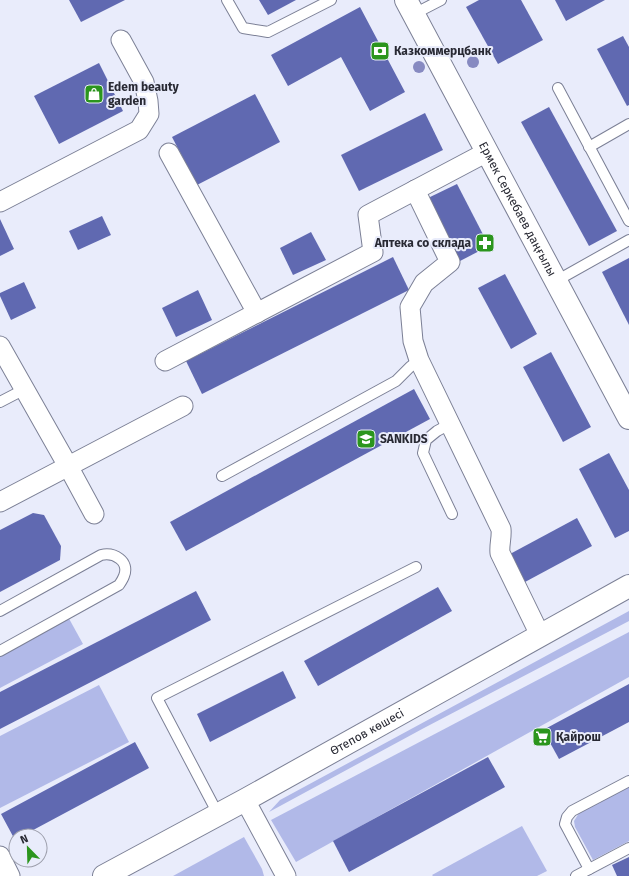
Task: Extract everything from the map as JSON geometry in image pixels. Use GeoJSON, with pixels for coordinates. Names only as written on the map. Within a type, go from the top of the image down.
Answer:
{"type":"FeatureCollection","features":[{"type":"Feature","properties":{"kind":"street","name":"Ермек Серкебаев даңғылы"},"geometry":{"type":"LineString","coordinates":[[410,7],[628,415]]}},
{"type":"Feature","properties":{"kind":"street"},"geometry":{"type":"LineString","coordinates":[[0,202],[139,130],[149,114],[148,101],[144,82],[121,40]]}},
{"type":"Feature","properties":{"kind":"street"},"geometry":{"type":"LineString","coordinates":[[165,361],[373,252],[368,215],[487,152]]}},
{"type":"Feature","properties":{"kind":"street"},"geometry":{"type":"LineString","coordinates":[[169,153],[257,313]]}},
{"type":"Feature","properties":{"kind":"street"},"geometry":{"type":"LineString","coordinates":[[415,190],[450,262],[424,283],[410,307],[413,341],[419,360],[501,529],[502,533],[499,548],[500,553],[540,636]]}},
{"type":"Feature","properties":{"kind":"street"},"geometry":{"type":"LineString","coordinates":[[0,346],[94,514]]}},
{"type":"Feature","properties":{"kind":"street"},"geometry":{"type":"LineString","coordinates":[[0,502],[183,406]]}},
{"type":"Feature","properties":{"kind":"street","name":"Өтепов көшесі"},"geometry":{"type":"LineString","coordinates":[[104,876],[245,800],[629,586]]}},
{"type":"Feature","properties":{"kind":"street"},"geometry":{"type":"LineString","coordinates":[[245,800],[286,876]]}},
{"type":"Feature","properties":{"kind":"street"},"geometry":{"type":"LineString","coordinates":[[0,856],[10,876]]}},
{"type":"Feature","properties":{"kind":"lane"},"geometry":{"type":"LineString","coordinates":[[228,0],[243,28],[268,32],[331,0]]}},
{"type":"Feature","properties":{"kind":"lane"},"geometry":{"type":"LineString","coordinates":[[410,7],[441,0]]}},
{"type":"Feature","properties":{"kind":"lane"},"geometry":{"type":"LineString","coordinates":[[558,88],[629,221]]}},
{"type":"Feature","properties":{"kind":"lane"},"geometry":{"type":"LineString","coordinates":[[590,147],[629,124]]}},
{"type":"Feature","properties":{"kind":"lane"},"geometry":{"type":"LineString","coordinates":[[556,281],[629,240]]}},
{"type":"Feature","properties":{"kind":"lane"},"geometry":{"type":"LineString","coordinates":[[222,476],[396,382],[419,360]]}},
{"type":"Feature","properties":{"kind":"lane"},"geometry":{"type":"LineString","coordinates":[[0,402],[25,389]]}},
{"type":"Feature","properties":{"kind":"lane"},"geometry":{"type":"LineString","coordinates":[[450,424],[437,431],[426,440],[423,453],[452,514]]}},
{"type":"Feature","properties":{"kind":"lane"},"geometry":{"type":"LineString","coordinates":[[0,611],[101,555],[106,554],[116,556],[124,564],[124,577],[119,584],[0,651]]}},
{"type":"Feature","properties":{"kind":"lane"},"geometry":{"type":"LineString","coordinates":[[218,814],[157,698],[416,566]]}},
{"type":"Feature","properties":{"kind":"lane"},"geometry":{"type":"LineString","coordinates":[[589,869],[565,824],[567,817],[572,811],[629,781]]}},
{"type":"Feature","properties":{"kind":"lane"},"geometry":{"type":"LineString","coordinates":[[576,876],[629,848]]}},
{"type":"Feature","properties":{"kind":"shaded area"},"geometry":{"type":"Polygon","coordinates":[[[629,611],[629,621],[424,728],[269,812],[280,800],[629,611]]]}},
{"type":"Feature","properties":{"kind":"shaded area"},"geometry":{"type":"Polygon","coordinates":[[[67,615],[83,644],[0,688],[0,651],[67,615]]]}},
{"type":"Feature","properties":{"kind":"shaded area"},"geometry":{"type":"Polygon","coordinates":[[[629,632],[629,677],[296,862],[271,820],[629,632]]]}},
{"type":"Feature","properties":{"kind":"shaded area"},"geometry":{"type":"Polygon","coordinates":[[[99,685],[129,742],[0,808],[0,736],[99,685]]]}},
{"type":"Feature","properties":{"kind":"shaded area"},"geometry":{"type":"Polygon","coordinates":[[[629,786],[629,841],[593,860],[575,827],[574,821],[579,813],[629,786]]]}},
{"type":"Feature","properties":{"kind":"shaded area"},"geometry":{"type":"Polygon","coordinates":[[[522,826],[547,871],[537,876],[432,875],[522,826]]]}},
{"type":"Feature","properties":{"kind":"shaded area"},"geometry":{"type":"Polygon","coordinates":[[[244,837],[262,869],[264,876],[173,876],[244,837]]]}},
{"type":"Feature","properties":{"kind":"building"},"geometry":{"type":"Polygon","coordinates":[[[69,0],[125,0],[81,22],[69,0]]]}},
{"type":"Feature","properties":{"kind":"building"},"geometry":{"type":"Polygon","coordinates":[[[259,0],[296,0],[268,15],[259,0]]]}},
{"type":"Feature","properties":{"kind":"building"},"geometry":{"type":"Polygon","coordinates":[[[479,0],[521,0],[543,40],[498,64],[466,7],[479,0]]]}},
{"type":"Feature","properties":{"kind":"building"},"geometry":{"type":"Polygon","coordinates":[[[555,0],[605,0],[566,21],[555,0]]]}},
{"type":"Feature","properties":{"kind":"building"},"geometry":{"type":"Polygon","coordinates":[[[360,7],[405,92],[370,111],[341,57],[288,86],[271,55],[360,7]]]}},
{"type":"Feature","properties":{"kind":"building"},"geometry":{"type":"Polygon","coordinates":[[[623,36],[629,47],[629,105],[627,106],[597,49],[623,36]]]}},
{"type":"Feature","properties":{"kind":"building"},"geometry":{"type":"Polygon","coordinates":[[[99,63],[123,111],[59,144],[34,96],[99,63]]]}},
{"type":"Feature","properties":{"kind":"building"},"geometry":{"type":"Polygon","coordinates":[[[255,94],[280,142],[197,185],[172,137],[255,94]]]}},
{"type":"Feature","properties":{"kind":"building"},"geometry":{"type":"Polygon","coordinates":[[[549,107],[617,231],[589,246],[521,122],[549,107]]]}},
{"type":"Feature","properties":{"kind":"building"},"geometry":{"type":"Polygon","coordinates":[[[425,113],[443,150],[359,191],[341,155],[425,113]]]}},
{"type":"Feature","properties":{"kind":"building"},"geometry":{"type":"Polygon","coordinates":[[[457,184],[489,246],[460,261],[428,198],[457,184]]]}},
{"type":"Feature","properties":{"kind":"building"},"geometry":{"type":"Polygon","coordinates":[[[102,216],[111,235],[78,250],[69,231],[102,216]]]}},
{"type":"Feature","properties":{"kind":"building"},"geometry":{"type":"Polygon","coordinates":[[[0,219],[14,249],[0,256],[0,219]]]}},
{"type":"Feature","properties":{"kind":"building"},"geometry":{"type":"Polygon","coordinates":[[[311,232],[326,260],[293,275],[280,248],[311,232]]]}},
{"type":"Feature","properties":{"kind":"building"},"geometry":{"type":"Polygon","coordinates":[[[393,257],[409,290],[202,394],[186,361],[393,257]]]}},
{"type":"Feature","properties":{"kind":"building"},"geometry":{"type":"Polygon","coordinates":[[[629,258],[629,325],[602,272],[629,258]]]}},
{"type":"Feature","properties":{"kind":"building"},"geometry":{"type":"Polygon","coordinates":[[[505,274],[537,334],[511,349],[478,288],[505,274]]]}},
{"type":"Feature","properties":{"kind":"building"},"geometry":{"type":"Polygon","coordinates":[[[24,282],[36,308],[11,320],[0,293],[24,282]]]}},
{"type":"Feature","properties":{"kind":"building"},"geometry":{"type":"Polygon","coordinates":[[[198,290],[212,320],[176,337],[162,308],[198,290]]]}},
{"type":"Feature","properties":{"kind":"building"},"geometry":{"type":"Polygon","coordinates":[[[551,352],[591,427],[563,442],[523,367],[551,352]]]}},
{"type":"Feature","properties":{"kind":"building"},"geometry":{"type":"Polygon","coordinates":[[[414,389],[430,419],[186,551],[170,522],[414,389]]]}},
{"type":"Feature","properties":{"kind":"building"},"geometry":{"type":"Polygon","coordinates":[[[609,453],[629,490],[629,531],[615,538],[579,469],[609,453]]]}},
{"type":"Feature","properties":{"kind":"building"},"geometry":{"type":"Polygon","coordinates":[[[33,513],[44,515],[61,546],[60,560],[0,592],[0,530],[33,513]]]}},
{"type":"Feature","properties":{"kind":"building"},"geometry":{"type":"Polygon","coordinates":[[[577,518],[592,546],[525,582],[510,554],[577,518]]]}},
{"type":"Feature","properties":{"kind":"building"},"geometry":{"type":"Polygon","coordinates":[[[438,587],[452,611],[318,686],[304,661],[438,587]]]}},
{"type":"Feature","properties":{"kind":"building"},"geometry":{"type":"Polygon","coordinates":[[[196,591],[211,620],[0,729],[0,692],[196,591]]]}},
{"type":"Feature","properties":{"kind":"building"},"geometry":{"type":"Polygon","coordinates":[[[283,671],[296,698],[210,742],[197,714],[283,671]]]}},
{"type":"Feature","properties":{"kind":"building"},"geometry":{"type":"Polygon","coordinates":[[[629,684],[629,722],[559,759],[543,730],[629,684]]]}},
{"type":"Feature","properties":{"kind":"building"},"geometry":{"type":"Polygon","coordinates":[[[135,742],[149,768],[37,828],[9,828],[1,814],[135,742]]]}},
{"type":"Feature","properties":{"kind":"building"},"geometry":{"type":"Polygon","coordinates":[[[488,757],[505,787],[349,872],[333,841],[488,757]]]}},
{"type":"Feature","properties":{"kind":"building"},"geometry":{"type":"Polygon","coordinates":[[[629,857],[629,876],[617,876],[612,865],[629,857]]]}},
{"type":"Feature","properties":{"kind":"place","name":"Казкоммерцбанк"},"geometry":{"type":"Point","coordinates":[380,51]}},
{"type":"Feature","properties":{"kind":"place","name":"Edem beauty garden"},"geometry":{"type":"Point","coordinates":[94,94]}},
{"type":"Feature","properties":{"kind":"place","name":"Аптека со склада"},"geometry":{"type":"Point","coordinates":[485,243]}},
{"type":"Feature","properties":{"kind":"place","name":"SANKIDS"},"geometry":{"type":"Point","coordinates":[366,439]}},
{"type":"Feature","properties":{"kind":"place","name":"Қайрош"},"geometry":{"type":"Point","coordinates":[542,737]}}]}
